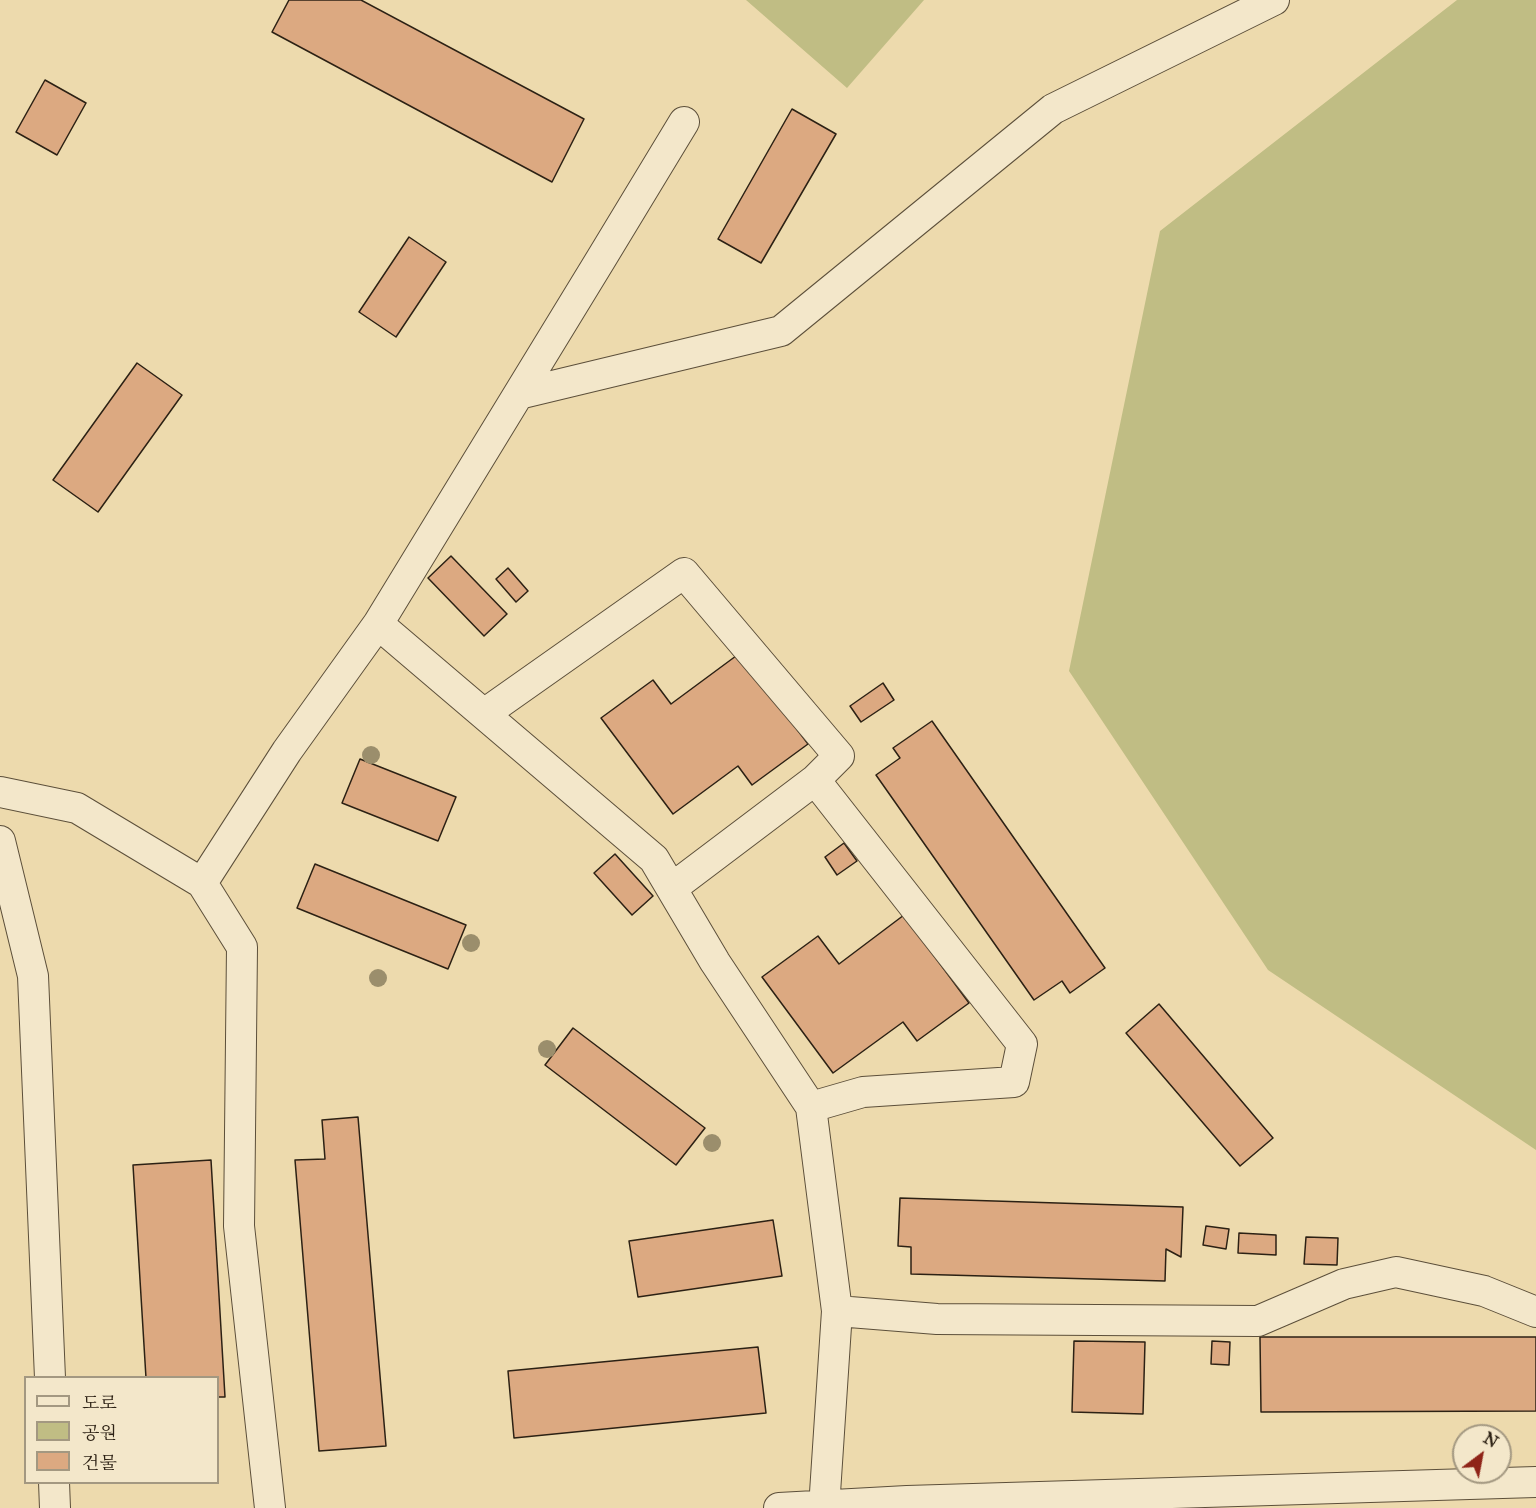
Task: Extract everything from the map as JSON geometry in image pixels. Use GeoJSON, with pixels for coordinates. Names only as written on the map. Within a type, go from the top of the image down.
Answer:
{"type":"FeatureCollection","features":[{"type":"Feature","properties":{"kind":"lane"},"geometry":{"type":"LineString","coordinates":[[519,394],[781,331],[1053,110],[1274,0]]}},
{"type":"Feature","properties":{"kind":"lane"},"geometry":{"type":"LineString","coordinates":[[202,883],[286,751],[378,624],[684,122]]}},
{"type":"Feature","properties":{"kind":"lane"},"geometry":{"type":"LineString","coordinates":[[484,714],[684,573],[839,756],[815,780],[672,888]]}},
{"type":"Feature","properties":{"kind":"lane"},"geometry":{"type":"LineString","coordinates":[[378,624],[654,859],[715,962],[811,1107],[837,1311],[824,1507]]}},
{"type":"Feature","properties":{"kind":"lane"},"geometry":{"type":"LineString","coordinates":[[811,1107],[863,1092],[1014,1082],[1022,1044],[815,780]]}},
{"type":"Feature","properties":{"kind":"lane"},"geometry":{"type":"LineString","coordinates":[[0,792],[77,808],[202,883],[242,947],[239,1226],[270,1508]]}},
{"type":"Feature","properties":{"kind":"lane"},"geometry":{"type":"LineString","coordinates":[[0,841],[33,976],[50,1376]]}},
{"type":"Feature","properties":{"kind":"lane"},"geometry":{"type":"LineString","coordinates":[[837,1311],[937,1319],[1258,1321],[1344,1284],[1396,1272],[1484,1291],[1536,1312]]}},
{"type":"Feature","properties":{"kind":"lane"},"geometry":{"type":"LineString","coordinates":[[779,1508],[907,1501],[1536,1482]]}},
{"type":"Feature","properties":{"kind":"lane"},"geometry":{"type":"LineString","coordinates":[[54,1484],[55,1508]]}},
{"type":"Feature","properties":{"kind":"green space"},"geometry":{"type":"Polygon","coordinates":[[[746,0],[924,0],[847,88],[746,0]]]}},
{"type":"Feature","properties":{"kind":"green space"},"geometry":{"type":"Polygon","coordinates":[[[1457,0],[1536,0],[1536,1150],[1268,970],[1069,671],[1160,231],[1457,0]]]}},
{"type":"Feature","properties":{"kind":"building"},"geometry":{"type":"Polygon","coordinates":[[[289,0],[361,0],[584,119],[552,182],[272,32],[289,0]]]}},
{"type":"Feature","properties":{"kind":"building"},"geometry":{"type":"Polygon","coordinates":[[[45,80],[86,103],[57,155],[16,132],[45,80]]]}},
{"type":"Feature","properties":{"kind":"building"},"geometry":{"type":"Polygon","coordinates":[[[792,109],[836,134],[761,263],[718,239],[792,109]]]}},
{"type":"Feature","properties":{"kind":"building"},"geometry":{"type":"Polygon","coordinates":[[[409,237],[446,262],[396,337],[359,312],[409,237]]]}},
{"type":"Feature","properties":{"kind":"building"},"geometry":{"type":"Polygon","coordinates":[[[137,363],[182,395],[98,512],[53,480],[137,363]]]}},
{"type":"Feature","properties":{"kind":"building"},"geometry":{"type":"Polygon","coordinates":[[[451,556],[507,614],[484,636],[428,578],[451,556]]]}},
{"type":"Feature","properties":{"kind":"building"},"geometry":{"type":"Polygon","coordinates":[[[508,568],[528,591],[516,602],[496,579],[508,568]]]}},
{"type":"Feature","properties":{"kind":"building"},"geometry":{"type":"Polygon","coordinates":[[[740,653],[808,744],[752,785],[738,766],[673,814],[601,718],[653,680],[671,704],[740,653]]]}},
{"type":"Feature","properties":{"kind":"building"},"geometry":{"type":"Polygon","coordinates":[[[883,683],[894,700],[861,722],[850,706],[883,683]]]}},
{"type":"Feature","properties":{"kind":"building"},"geometry":{"type":"Polygon","coordinates":[[[932,721],[1105,968],[1070,993],[1062,981],[1034,1000],[876,775],[900,758],[893,748],[932,721]]]}},
{"type":"Feature","properties":{"kind":"building"},"geometry":{"type":"Polygon","coordinates":[[[360,759],[456,797],[438,841],[342,803],[360,759]]]}},
{"type":"Feature","properties":{"kind":"building"},"geometry":{"type":"Polygon","coordinates":[[[844,843],[857,861],[837,875],[825,857],[844,843]]]}},
{"type":"Feature","properties":{"kind":"building"},"geometry":{"type":"Polygon","coordinates":[[[615,854],[653,896],[632,915],[594,873],[615,854]]]}},
{"type":"Feature","properties":{"kind":"building"},"geometry":{"type":"Polygon","coordinates":[[[315,864],[466,925],[448,969],[297,908],[315,864]]]}},
{"type":"Feature","properties":{"kind":"building"},"geometry":{"type":"Polygon","coordinates":[[[904,915],[969,1003],[917,1041],[903,1022],[833,1073],[762,977],[818,936],[839,964],[904,915]]]}},
{"type":"Feature","properties":{"kind":"building"},"geometry":{"type":"Polygon","coordinates":[[[1159,1004],[1273,1138],[1240,1166],[1126,1033],[1159,1004]]]}},
{"type":"Feature","properties":{"kind":"building"},"geometry":{"type":"Polygon","coordinates":[[[573,1028],[705,1128],[676,1165],[545,1065],[573,1028]]]}},
{"type":"Feature","properties":{"kind":"building"},"geometry":{"type":"Polygon","coordinates":[[[358,1117],[386,1446],[319,1451],[295,1160],[325,1159],[322,1120],[358,1117]]]}},
{"type":"Feature","properties":{"kind":"building"},"geometry":{"type":"Polygon","coordinates":[[[211,1160],[225,1397],[219,1397],[219,1376],[146,1376],[133,1165],[211,1160]]]}},
{"type":"Feature","properties":{"kind":"building"},"geometry":{"type":"Polygon","coordinates":[[[900,1198],[1183,1207],[1181,1257],[1166,1249],[1165,1281],[911,1274],[911,1247],[898,1246],[900,1198]]]}},
{"type":"Feature","properties":{"kind":"building"},"geometry":{"type":"Polygon","coordinates":[[[773,1220],[782,1276],[638,1297],[629,1241],[773,1220]]]}},
{"type":"Feature","properties":{"kind":"building"},"geometry":{"type":"Polygon","coordinates":[[[1206,1226],[1229,1229],[1226,1249],[1203,1245],[1206,1226]]]}},
{"type":"Feature","properties":{"kind":"building"},"geometry":{"type":"Polygon","coordinates":[[[1239,1233],[1276,1235],[1276,1255],[1238,1253],[1239,1233]]]}},
{"type":"Feature","properties":{"kind":"building"},"geometry":{"type":"Polygon","coordinates":[[[1306,1237],[1338,1238],[1337,1265],[1304,1264],[1306,1237]]]}},
{"type":"Feature","properties":{"kind":"building"},"geometry":{"type":"Polygon","coordinates":[[[1260,1337],[1536,1337],[1536,1411],[1261,1412],[1260,1337]]]}},
{"type":"Feature","properties":{"kind":"building"},"geometry":{"type":"Polygon","coordinates":[[[1074,1341],[1145,1342],[1143,1414],[1072,1412],[1074,1341]]]}},
{"type":"Feature","properties":{"kind":"building"},"geometry":{"type":"Polygon","coordinates":[[[1212,1341],[1230,1342],[1229,1365],[1211,1364],[1212,1341]]]}},
{"type":"Feature","properties":{"kind":"building"},"geometry":{"type":"Polygon","coordinates":[[[758,1347],[766,1413],[514,1438],[508,1371],[758,1347]]]}}]}
